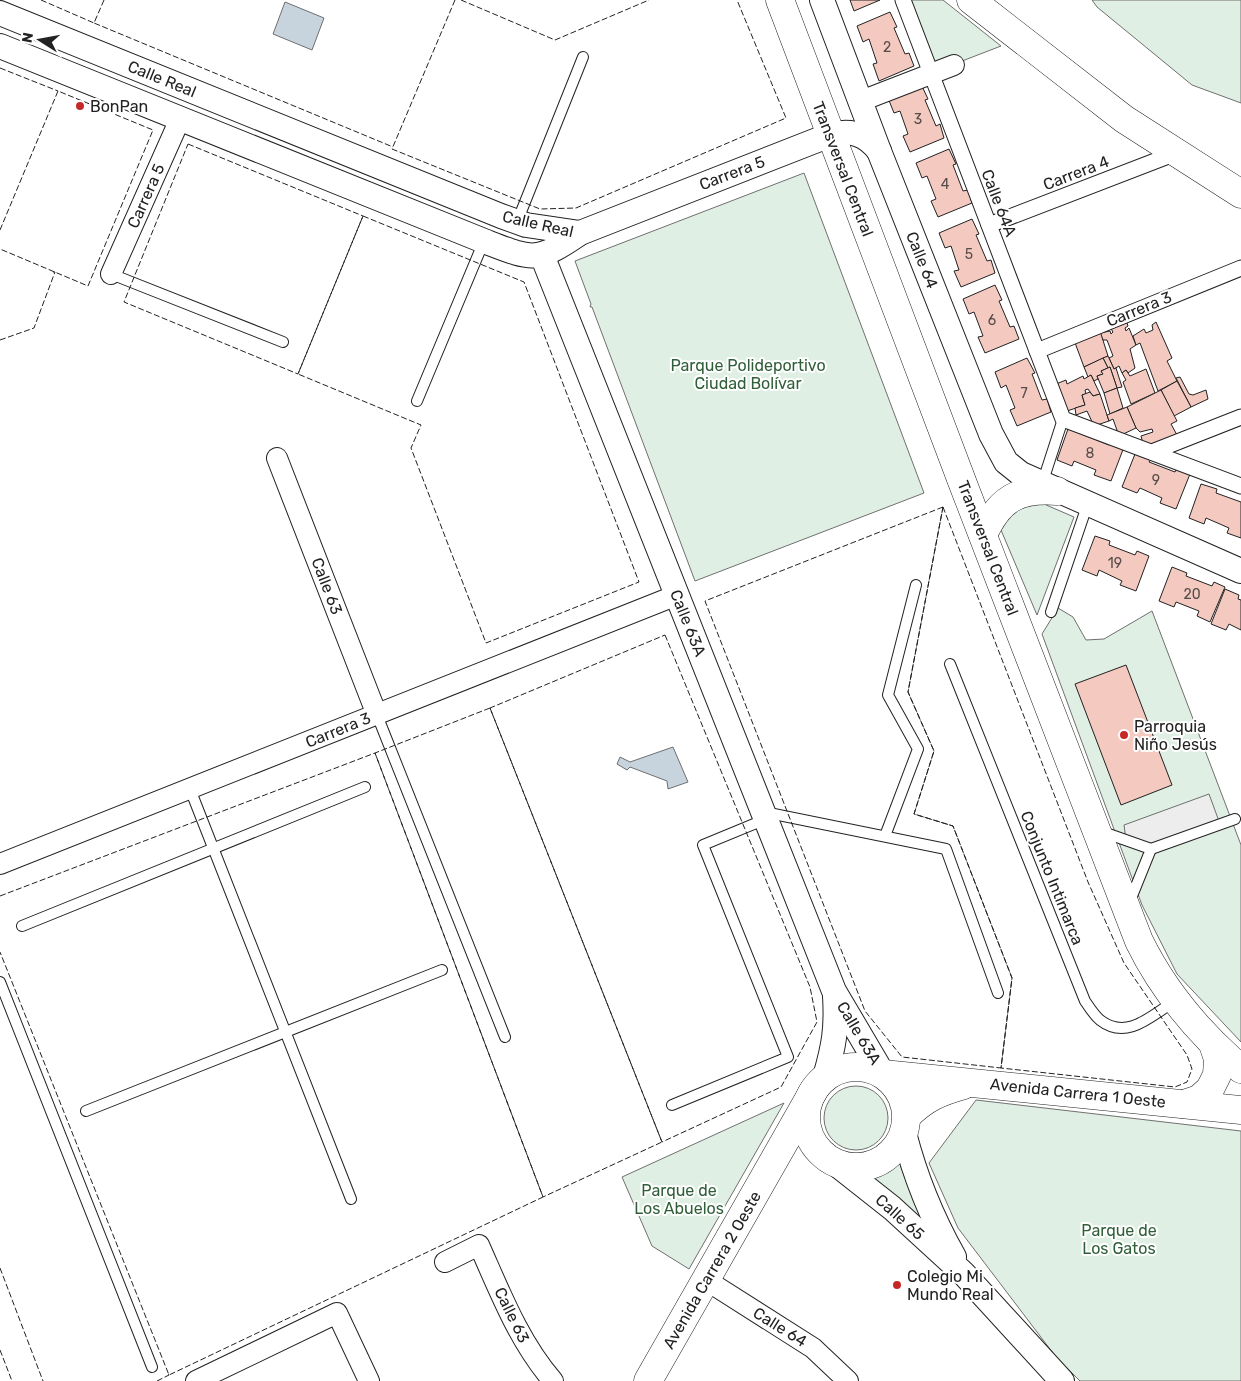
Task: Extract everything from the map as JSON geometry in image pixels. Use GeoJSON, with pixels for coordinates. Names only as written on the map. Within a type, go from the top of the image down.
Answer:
{"type":"FeatureCollection","features":[{"type":"Feature","properties":{"kind":"main road","name":"Transversal Central"},"geometry":{"type":"LineString","coordinates":[[780,0],[983,536],[1096,830],[1148,959],[1176,1000],[1213,1044],[1241,1068]]}},
{"type":"Feature","properties":{"kind":"main road"},"geometry":{"type":"LineString","coordinates":[[971,0],[1124,119],[1241,194]]}},
{"type":"Feature","properties":{"kind":"main road"},"geometry":{"type":"LineString","coordinates":[[983,536],[991,518],[1004,504],[1020,494],[1050,488]]}},
{"type":"Feature","properties":{"kind":"main road","name":"Avenida Carrera 1 Oeste"},"geometry":{"type":"LineString","coordinates":[[1184,1104],[1199,1099],[1210,1089],[1217,1075],[1218,1059],[1213,1044]]}},
{"type":"Feature","properties":{"kind":"main road"},"geometry":{"type":"LineString","coordinates":[[775,1159],[800,1153],[828,1158],[851,1167],[868,1166],[883,1159],[896,1148],[905,1125],[904,1100],[896,1085],[883,1074],[869,1068],[854,1066],[839,1070],[819,1084],[807,1106],[807,1123],[812,1139],[828,1158]]}},
{"type":"Feature","properties":{"kind":"main road","name":"Avenida Carrera 1 Oeste"},"geometry":{"type":"LineString","coordinates":[[883,1074],[1241,1110]]}},
{"type":"Feature","properties":{"kind":"main road","name":"Avenida Carrera 1 Oeste"},"geometry":{"type":"LineString","coordinates":[[905,1125],[921,1103],[932,1096],[973,1083]]}},
{"type":"Feature","properties":{"kind":"main road","name":"Avenida Carrera 2 Oeste"},"geometry":{"type":"LineString","coordinates":[[648,1381],[819,1084]]}},
{"type":"Feature","properties":{"kind":"street","name":"Calle 64"},"geometry":{"type":"LineString","coordinates":[[822,0],[879,151],[991,434],[1006,462],[1021,474],[1050,488],[1241,571]]}},
{"type":"Feature","properties":{"kind":"street","name":"Calle 64A"},"geometry":{"type":"LineString","coordinates":[[903,0],[1063,419]]}},
{"type":"Feature","properties":{"kind":"street","name":"Calle Real"},"geometry":{"type":"LineString","coordinates":[[0,13],[517,222],[580,233]]}},
{"type":"Feature","properties":{"kind":"street","name":"Calle Real"},"geometry":{"type":"LineString","coordinates":[[0,46],[520,255],[542,255],[548,253],[580,233]]}},
{"type":"Feature","properties":{"kind":"street"},"geometry":{"type":"LineString","coordinates":[[861,101],[954,65]]}},
{"type":"Feature","properties":{"kind":"street","name":"Carrera 5"},"geometry":{"type":"LineString","coordinates":[[111,274],[180,119]]}},
{"type":"Feature","properties":{"kind":"street","name":"Carrera 5"},"geometry":{"type":"LineString","coordinates":[[580,233],[830,135],[852,132],[872,142],[879,151]]}},
{"type":"Feature","properties":{"kind":"street","name":"Carrera 4"},"geometry":{"type":"LineString","coordinates":[[989,225],[1176,153]]}},
{"type":"Feature","properties":{"kind":"street","name":"Calle 63A"},"geometry":{"type":"LineString","coordinates":[[542,255],[834,991],[883,1074]]}},
{"type":"Feature","properties":{"kind":"street","name":"Carrera 3"},"geometry":{"type":"LineString","coordinates":[[1037,351],[1241,268]]}},
{"type":"Feature","properties":{"kind":"street"},"geometry":{"type":"LineString","coordinates":[[1152,452],[1241,417]]}},
{"type":"Feature","properties":{"kind":"street"},"geometry":{"type":"LineString","coordinates":[[1063,419],[1241,486]]}},
{"type":"Feature","properties":{"kind":"street","name":"Calle 63"},"geometry":{"type":"LineString","coordinates":[[277,458],[377,714]]}},
{"type":"Feature","properties":{"kind":"street","name":"Carrera 3"},"geometry":{"type":"LineString","coordinates":[[0,863],[677,596]]}},
{"type":"Feature","properties":{"kind":"street","name":"Calle 63A"},"geometry":{"type":"LineString","coordinates":[[819,1084],[831,1056],[836,1022],[834,991]]}},
{"type":"Feature","properties":{"kind":"street","name":"Calle 65"},"geometry":{"type":"LineString","coordinates":[[905,1125],[918,1180],[945,1241],[963,1274]]}},
{"type":"Feature","properties":{"kind":"street","name":"Calle 65"},"geometry":{"type":"LineString","coordinates":[[828,1158],[892,1208],[963,1274],[1062,1381]]}},
{"type":"Feature","properties":{"kind":"street","name":"Calle 63"},"geometry":{"type":"LineString","coordinates":[[445,1262],[479,1246],[517,1329],[540,1366],[553,1381]]}},
{"type":"Feature","properties":{"kind":"street","name":"Calle 64"},"geometry":{"type":"LineString","coordinates":[[706,1280],[813,1348],[848,1381]]}},
{"type":"Feature","properties":{"kind":"street"},"geometry":{"type":"LineString","coordinates":[[196,1381],[337,1313],[368,1381]]}},
{"type":"Feature","properties":{"kind":"lane"},"geometry":{"type":"LineString","coordinates":[[517,222],[583,57]]}},
{"type":"Feature","properties":{"kind":"lane"},"geometry":{"type":"LineString","coordinates":[[417,401],[484,241]]}},
{"type":"Feature","properties":{"kind":"lane"},"geometry":{"type":"LineString","coordinates":[[111,274],[283,342]]}},
{"type":"Feature","properties":{"kind":"lane"},"geometry":{"type":"LineString","coordinates":[[1050,488],[1063,419]]}},
{"type":"Feature","properties":{"kind":"lane"},"geometry":{"type":"LineString","coordinates":[[1051,612],[1088,504]]}},
{"type":"Feature","properties":{"kind":"lane"},"geometry":{"type":"LineString","coordinates":[[885,836],[918,749],[888,695],[916,585]]}},
{"type":"Feature","properties":{"kind":"lane","name":"Conjunto Intimarca"},"geometry":{"type":"LineString","coordinates":[[950,664],[1085,1001],[1098,1019],[1115,1029],[1130,1028],[1176,1000]]}},
{"type":"Feature","properties":{"kind":"lane"},"geometry":{"type":"LineString","coordinates":[[377,714],[505,1037]]}},
{"type":"Feature","properties":{"kind":"lane"},"geometry":{"type":"LineString","coordinates":[[22,926],[365,787]]}},
{"type":"Feature","properties":{"kind":"lane"},"geometry":{"type":"LineString","coordinates":[[190,788],[351,1199]]}},
{"type":"Feature","properties":{"kind":"lane"},"geometry":{"type":"LineString","coordinates":[[672,1105],[788,1057],[703,845],[764,815],[885,836],[946,849],[998,993]]}},
{"type":"Feature","properties":{"kind":"lane"},"geometry":{"type":"LineString","coordinates":[[1096,830],[1151,849],[1235,819]]}},
{"type":"Feature","properties":{"kind":"lane"},"geometry":{"type":"LineString","coordinates":[[1127,909],[1151,849]]}},
{"type":"Feature","properties":{"kind":"lane"},"geometry":{"type":"LineString","coordinates":[[86,1111],[442,970]]}},
{"type":"Feature","properties":{"kind":"lane"},"geometry":{"type":"LineString","coordinates":[[0,982],[152,1366]]}},
{"type":"Feature","properties":{"kind":"green space"},"geometry":{"type":"Polygon","coordinates":[[[903,0],[943,0],[1001,46],[931,73],[903,0]]]}},
{"type":"Feature","properties":{"kind":"green space"},"geometry":{"type":"Polygon","coordinates":[[[1092,0],[1241,0],[1241,103],[1192,85],[1097,7],[1092,0]]]}},
{"type":"Feature","properties":{"kind":"green space","name":"Parque Polideportivo Ciudad Bolívar"},"geometry":{"type":"Polygon","coordinates":[[[804,173],[924,493],[695,581],[592,307],[590,307],[591,304],[575,261],[804,173]]]}},
{"type":"Feature","properties":{"kind":"green space"},"geometry":{"type":"Polygon","coordinates":[[[1037,501],[1074,517],[1037,615],[998,523],[1003,514],[1037,501]]]}},
{"type":"Feature","properties":{"kind":"green space"},"geometry":{"type":"Polygon","coordinates":[[[1058,608],[1073,617],[1086,640],[1104,639],[1152,611],[1241,845],[1241,1042],[1177,974],[1142,905],[1042,634],[1058,608]]]}},
{"type":"Feature","properties":{"kind":"green space"},"geometry":{"type":"Polygon","coordinates":[[[850,1086],[862,1086],[879,1095],[886,1106],[888,1118],[886,1130],[879,1141],[862,1150],[850,1150],[838,1145],[829,1136],[824,1124],[824,1112],[829,1100],[838,1091],[850,1086]]]}},
{"type":"Feature","properties":{"kind":"green space","name":"Parque de Los Gatos"},"geometry":{"type":"Polygon","coordinates":[[[976,1100],[1241,1131],[1241,1381],[1080,1381],[1056,1357],[958,1228],[929,1163],[976,1100]]]}},
{"type":"Feature","properties":{"kind":"green space","name":"Parque de Los Abuelos"},"geometry":{"type":"Polygon","coordinates":[[[784,1103],[689,1269],[652,1246],[622,1177],[784,1103]]]}},
{"type":"Feature","properties":{"kind":"green space"},"geometry":{"type":"Polygon","coordinates":[[[898,1159],[924,1225],[874,1178],[898,1159]]]}},
{"type":"Feature","properties":{"kind":"shaded area"},"geometry":{"type":"Polygon","coordinates":[[[285,2],[324,18],[312,50],[273,34],[285,2]]]}},
{"type":"Feature","properties":{"kind":"shaded area"},"geometry":{"type":"Polygon","coordinates":[[[673,747],[688,782],[668,789],[667,781],[630,767],[627,770],[617,764],[620,757],[630,762],[673,747]]]}},
{"type":"Feature","properties":{"kind":"shaded area"},"geometry":{"type":"Polygon","coordinates":[[[1209,794],[1220,824],[1151,849],[1126,840],[1124,825],[1209,794]]]}},
{"type":"Feature","properties":{"kind":"building"},"geometry":{"type":"Polygon","coordinates":[[[850,0],[880,0],[854,11],[850,0]]]}},
{"type":"Feature","properties":{"kind":"building"},"geometry":{"type":"Polygon","coordinates":[[[890,12],[897,27],[894,28],[905,54],[909,53],[914,66],[879,81],[873,64],[877,63],[869,39],[863,42],[857,26],[890,12]]]}},
{"type":"Feature","properties":{"kind":"building"},"geometry":{"type":"Polygon","coordinates":[[[921,84],[928,99],[925,100],[936,126],[940,124],[944,138],[910,152],[903,136],[908,134],[900,111],[894,113],[888,98],[921,84]]]}},
{"type":"Feature","properties":{"kind":"building"},"geometry":{"type":"Polygon","coordinates":[[[949,149],[956,164],[953,165],[963,191],[968,190],[972,203],[938,217],[931,201],[936,199],[927,176],[922,178],[916,163],[949,149]]]}},
{"type":"Feature","properties":{"kind":"building"},"geometry":{"type":"Polygon","coordinates":[[[972,219],[979,234],[976,235],[987,261],[991,260],[995,273],[961,287],[954,271],[959,270],[951,246],[945,248],[939,233],[972,219]]]}},
{"type":"Feature","properties":{"kind":"building"},"geometry":{"type":"Polygon","coordinates":[[[995,285],[1002,300],[999,301],[1010,327],[1014,326],[1019,339],[985,353],[978,337],[983,336],[974,312],[969,314],[963,299],[995,285]]]}},
{"type":"Feature","properties":{"kind":"building"},"geometry":{"type":"Polygon","coordinates":[[[1126,320],[1128,326],[1125,328],[1126,331],[1129,328],[1136,345],[1130,349],[1135,368],[1128,373],[1126,370],[1122,373],[1119,366],[1114,369],[1109,358],[1113,356],[1107,340],[1103,340],[1100,333],[1110,331],[1111,334],[1113,332],[1110,327],[1126,320]]]}},
{"type":"Feature","properties":{"kind":"building"},"geometry":{"type":"Polygon","coordinates":[[[1156,322],[1172,358],[1167,361],[1177,381],[1158,391],[1140,343],[1136,345],[1133,336],[1144,329],[1146,333],[1153,330],[1152,325],[1156,322]]]}},
{"type":"Feature","properties":{"kind":"building"},"geometry":{"type":"Polygon","coordinates":[[[1100,331],[1108,356],[1084,367],[1074,340],[1100,331]]]}},
{"type":"Feature","properties":{"kind":"building"},"geometry":{"type":"Polygon","coordinates":[[[1108,356],[1114,369],[1116,368],[1122,387],[1117,388],[1110,367],[1108,368],[1103,358],[1108,356]]]}},
{"type":"Feature","properties":{"kind":"building"},"geometry":{"type":"Polygon","coordinates":[[[1027,358],[1035,373],[1032,374],[1042,400],[1047,399],[1051,412],[1017,426],[1010,410],[1015,408],[1006,385],[1001,388],[995,372],[1027,358]]]}},
{"type":"Feature","properties":{"kind":"building"},"geometry":{"type":"Polygon","coordinates":[[[1103,358],[1108,368],[1101,371],[1103,374],[1097,376],[1098,379],[1094,381],[1091,375],[1088,377],[1084,367],[1103,358]]]}},
{"type":"Feature","properties":{"kind":"building"},"geometry":{"type":"Polygon","coordinates":[[[1110,367],[1117,388],[1104,393],[1097,376],[1103,374],[1101,371],[1110,367]]]}},
{"type":"Feature","properties":{"kind":"building"},"geometry":{"type":"Polygon","coordinates":[[[1146,369],[1155,393],[1131,404],[1123,382],[1126,380],[1122,373],[1126,370],[1130,376],[1146,369]]]}},
{"type":"Feature","properties":{"kind":"building"},"geometry":{"type":"Polygon","coordinates":[[[1091,375],[1100,394],[1093,396],[1088,389],[1085,390],[1086,394],[1082,395],[1085,405],[1067,411],[1056,384],[1066,380],[1067,384],[1083,376],[1084,379],[1091,375]]]}},
{"type":"Feature","properties":{"kind":"building"},"geometry":{"type":"Polygon","coordinates":[[[1180,377],[1189,394],[1193,395],[1206,390],[1208,399],[1191,407],[1176,378],[1180,377]]]}},
{"type":"Feature","properties":{"kind":"building"},"geometry":{"type":"Polygon","coordinates":[[[1177,381],[1191,407],[1174,416],[1161,390],[1177,381]]]}},
{"type":"Feature","properties":{"kind":"building"},"geometry":{"type":"Polygon","coordinates":[[[1117,388],[1123,408],[1110,414],[1104,393],[1117,388]]]}},
{"type":"Feature","properties":{"kind":"building"},"geometry":{"type":"Polygon","coordinates":[[[1161,390],[1177,421],[1171,424],[1177,435],[1144,447],[1141,436],[1153,432],[1152,429],[1140,432],[1136,428],[1127,407],[1161,390]]]}},
{"type":"Feature","properties":{"kind":"building"},"geometry":{"type":"Polygon","coordinates":[[[1090,392],[1093,396],[1100,394],[1109,421],[1094,426],[1087,411],[1076,415],[1075,408],[1085,405],[1082,395],[1090,392]]]}},
{"type":"Feature","properties":{"kind":"building"},"geometry":{"type":"Polygon","coordinates":[[[1127,407],[1136,428],[1119,436],[1113,419],[1109,421],[1107,415],[1127,407]]]}},
{"type":"Feature","properties":{"kind":"building"},"geometry":{"type":"Polygon","coordinates":[[[1069,426],[1084,435],[1109,445],[1111,441],[1124,447],[1111,481],[1094,475],[1096,470],[1074,461],[1072,466],[1057,460],[1069,426]]]}},
{"type":"Feature","properties":{"kind":"building"},"geometry":{"type":"Polygon","coordinates":[[[1135,454],[1151,459],[1149,462],[1175,472],[1177,468],[1190,474],[1176,509],[1160,503],[1162,498],[1140,488],[1137,493],[1122,487],[1135,454]]]}},
{"type":"Feature","properties":{"kind":"building"},"geometry":{"type":"Polygon","coordinates":[[[1201,484],[1217,489],[1216,493],[1241,502],[1241,538],[1227,533],[1229,528],[1206,518],[1204,524],[1189,518],[1201,484]]]}},
{"type":"Feature","properties":{"kind":"building"},"geometry":{"type":"Polygon","coordinates":[[[1095,536],[1110,541],[1109,545],[1135,555],[1137,551],[1149,556],[1136,591],[1120,585],[1122,581],[1099,570],[1097,576],[1082,570],[1095,536]]]}},
{"type":"Feature","properties":{"kind":"building"},"geometry":{"type":"Polygon","coordinates":[[[1172,567],[1187,573],[1186,576],[1212,586],[1214,582],[1225,587],[1210,622],[1197,616],[1199,611],[1176,602],[1174,607],[1159,601],[1172,567]]]}},
{"type":"Feature","properties":{"kind":"building"},"geometry":{"type":"Polygon","coordinates":[[[1225,589],[1239,595],[1238,599],[1241,600],[1241,630],[1229,624],[1226,630],[1211,624],[1225,589]]]}},
{"type":"Feature","properties":{"kind":"building","name":"Parroquia Niño Jesús"},"geometry":{"type":"Polygon","coordinates":[[[1126,665],[1172,785],[1121,805],[1075,684],[1126,665]]]}},
{"type":"Feature","properties":{"kind":"fence"},"geometry":{"type":"LineString","coordinates":[[41,0],[94,23],[95,21]]}},
{"type":"Feature","properties":{"kind":"fence"},"geometry":{"type":"LineString","coordinates":[[104,0],[94,23],[393,147]]}},
{"type":"Feature","properties":{"kind":"fence"},"geometry":{"type":"LineString","coordinates":[[455,0],[392,149],[540,209],[576,208],[786,118],[737,0]]}},
{"type":"Feature","properties":{"kind":"fence"},"geometry":{"type":"LineString","coordinates":[[461,0],[555,40],[649,0]]}},
{"type":"Feature","properties":{"kind":"fence"},"geometry":{"type":"LineString","coordinates":[[0,68],[58,91]]}},
{"type":"Feature","properties":{"kind":"fence"},"geometry":{"type":"LineString","coordinates":[[0,230],[58,91],[153,130],[88,286],[0,249]]}},
{"type":"Feature","properties":{"kind":"fence"},"geometry":{"type":"LineString","coordinates":[[188,144],[363,216],[298,374],[124,302],[188,144]]}},
{"type":"Feature","properties":{"kind":"fence"},"geometry":{"type":"LineString","coordinates":[[363,216],[524,282],[639,582],[486,643],[411,448],[421,425],[298,374],[363,216]]}},
{"type":"Feature","properties":{"kind":"fence"},"geometry":{"type":"LineString","coordinates":[[0,340],[34,328],[55,272],[53,272]]}},
{"type":"Feature","properties":{"kind":"fence"},"geometry":{"type":"LineString","coordinates":[[943,507],[908,692],[934,751],[914,814],[953,826],[1012,978],[1001,1068],[902,1057],[865,1011],[705,601],[943,507]]}},
{"type":"Feature","properties":{"kind":"fence"},"geometry":{"type":"LineString","coordinates":[[943,507],[1088,882],[1124,963],[1187,1055],[1192,1069],[1187,1082],[1175,1087],[1001,1068],[1012,978],[953,826],[914,814],[934,751],[908,692],[943,507]]}},
{"type":"Feature","properties":{"kind":"fence"},"geometry":{"type":"LineString","coordinates":[[665,635],[810,987],[817,1022],[781,1087],[662,1142],[490,708],[665,635]]}},
{"type":"Feature","properties":{"kind":"fence"},"geometry":{"type":"LineString","coordinates":[[490,708],[662,1142],[543,1197],[375,753],[490,708]]}},
{"type":"Feature","properties":{"kind":"fence"},"geometry":{"type":"LineString","coordinates":[[0,896],[375,753],[543,1197],[169,1375],[0,952]]}},
{"type":"Feature","properties":{"kind":"fence"},"geometry":{"type":"LineString","coordinates":[[0,1268],[43,1381]]}},
{"type":"Feature","properties":{"kind":"fence"},"geometry":{"type":"LineString","coordinates":[[0,1350],[12,1381]]}},
{"type":"Feature","properties":{"kind":"fence"},"geometry":{"type":"LineString","coordinates":[[157,1381],[168,1374]]}},
{"type":"Feature","properties":{"kind":"place","name":"BonPan"},"geometry":{"type":"Point","coordinates":[80,106]}},
{"type":"Feature","properties":{"kind":"place","name":"Parroquia Niño Jesús"},"geometry":{"type":"Point","coordinates":[1124,735]}},
{"type":"Feature","properties":{"kind":"place","name":"Colegio Mi Mundo Real"},"geometry":{"type":"Point","coordinates":[897,1285]}}]}
